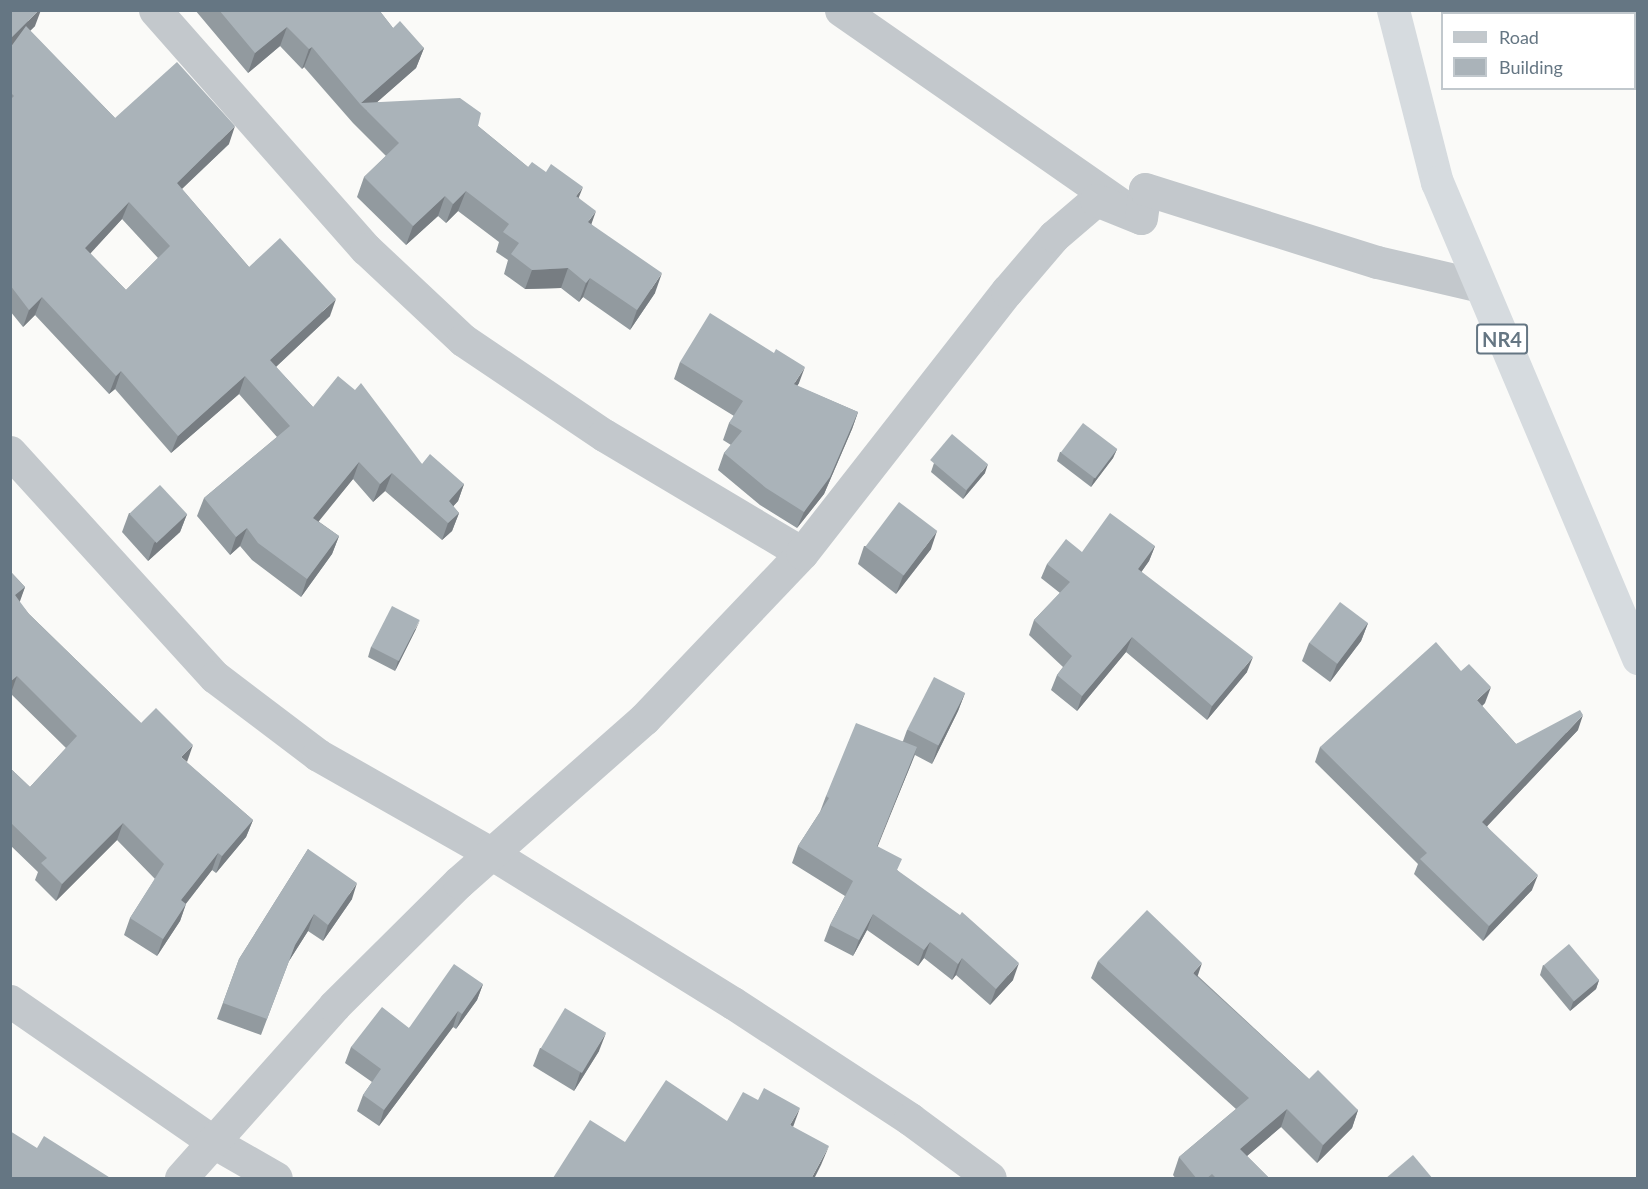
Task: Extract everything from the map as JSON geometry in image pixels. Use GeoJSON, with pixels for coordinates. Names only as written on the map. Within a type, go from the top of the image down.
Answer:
{"type":"FeatureCollection","features":[{"type":"Feature","properties":{"kind":"highway","name":"NR4"},"geometry":{"type":"LineString","coordinates":[[1394,10],[1437,182],[1638,658]]}},
{"type":"Feature","properties":{"kind":"street"},"geometry":{"type":"LineString","coordinates":[[155,10],[366,249],[463,339],[604,435],[802,553]]}},
{"type":"Feature","properties":{"kind":"street"},"geometry":{"type":"LineString","coordinates":[[841,10],[1141,218]]}},
{"type":"Feature","properties":{"kind":"street"},"geometry":{"type":"LineString","coordinates":[[1141,218],[1145,189],[1377,262],[1480,286]]}},
{"type":"Feature","properties":{"kind":"street"},"geometry":{"type":"LineString","coordinates":[[181,1179],[334,1006],[459,882],[494,855],[644,719],[802,553],[1054,236],[1096,200],[1141,218]]}},
{"type":"Feature","properties":{"kind":"street"},"geometry":{"type":"LineString","coordinates":[[10,452],[215,678],[318,754],[494,855],[733,1003],[910,1119],[990,1179]]}},
{"type":"Feature","properties":{"kind":"street"},"geometry":{"type":"LineString","coordinates":[[10,1001],[214,1143],[276,1179]]}},
{"type":"Feature","properties":{"kind":"building"},"geometry":{"type":"Polygon","coordinates":[[[10,10],[39,10],[10,39],[10,10]]]}},
{"type":"Feature","properties":{"kind":"building"},"geometry":{"type":"Polygon","coordinates":[[[219,10],[379,10],[393,28],[400,21],[424,48],[361,103],[460,98],[481,113],[478,126],[528,167],[532,162],[546,172],[551,164],[583,187],[576,196],[596,211],[588,222],[662,273],[637,310],[590,278],[586,283],[568,268],[532,270],[511,254],[519,243],[503,232],[509,224],[466,191],[453,204],[445,196],[413,226],[364,177],[399,143],[360,104],[312,47],[309,49],[287,27],[255,53],[219,10]]]}},
{"type":"Feature","properties":{"kind":"building"},"geometry":{"type":"Polygon","coordinates":[[[26,26],[115,118],[177,62],[235,126],[177,183],[249,267],[280,238],[336,299],[270,360],[313,407],[338,376],[355,390],[361,383],[422,464],[430,454],[464,484],[449,501],[459,513],[448,523],[392,473],[380,484],[359,462],[313,518],[339,536],[307,579],[258,543],[247,528],[236,537],[204,498],[290,426],[245,376],[178,436],[121,371],[116,376],[42,297],[29,310],[10,285],[10,100],[14,96],[10,92],[10,48],[26,26]],[[129,202],[85,248],[126,290],[170,246],[129,202]]]}},
{"type":"Feature","properties":{"kind":"building"},"geometry":{"type":"Polygon","coordinates":[[[710,313],[774,353],[776,349],[805,367],[794,384],[858,412],[830,477],[804,512],[766,488],[724,453],[742,431],[729,423],[743,401],[680,362],[710,313]]]}},
{"type":"Feature","properties":{"kind":"building"},"geometry":{"type":"Polygon","coordinates":[[[1083,423],[1117,449],[1095,478],[1061,453],[1083,423]]]}},
{"type":"Feature","properties":{"kind":"building"},"geometry":{"type":"Polygon","coordinates":[[[952,434],[988,464],[966,490],[930,460],[952,434]]]}},
{"type":"Feature","properties":{"kind":"building"},"geometry":{"type":"Polygon","coordinates":[[[160,485],[187,514],[157,543],[129,514],[160,485]]]}},
{"type":"Feature","properties":{"kind":"building"},"geometry":{"type":"Polygon","coordinates":[[[899,502],[937,531],[904,576],[865,547],[899,502]]]}},
{"type":"Feature","properties":{"kind":"building"},"geometry":{"type":"Polygon","coordinates":[[[1110,513],[1155,546],[1138,569],[1253,657],[1212,706],[1132,637],[1082,696],[1057,675],[1072,656],[1034,620],[1070,582],[1047,564],[1066,539],[1082,552],[1110,513]]]}},
{"type":"Feature","properties":{"kind":"building"},"geometry":{"type":"Polygon","coordinates":[[[10,571],[25,587],[15,595],[29,614],[141,723],[156,708],[193,745],[181,757],[253,820],[222,856],[218,853],[181,900],[186,904],[163,939],[130,918],[164,864],[123,823],[62,884],[41,863],[47,858],[10,822],[10,768],[30,787],[77,736],[17,676],[10,682],[10,571]]]}},
{"type":"Feature","properties":{"kind":"building"},"geometry":{"type":"Polygon","coordinates":[[[1340,602],[1368,623],[1337,664],[1309,643],[1340,602]]]}},
{"type":"Feature","properties":{"kind":"building"},"geometry":{"type":"Polygon","coordinates":[[[392,606],[420,620],[399,661],[371,647],[392,606]]]}},
{"type":"Feature","properties":{"kind":"building"},"geometry":{"type":"Polygon","coordinates":[[[1436,642],[1461,671],[1469,664],[1491,687],[1477,700],[1516,744],[1580,710],[1583,715],[1482,822],[1538,875],[1489,926],[1420,859],[1427,853],[1320,747],[1436,642]]]}},
{"type":"Feature","properties":{"kind":"building"},"geometry":{"type":"Polygon","coordinates":[[[934,677],[965,693],[938,745],[907,730],[934,677]]]}},
{"type":"Feature","properties":{"kind":"building"},"geometry":{"type":"Polygon","coordinates":[[[856,723],[917,747],[877,846],[902,859],[897,870],[960,915],[962,912],[1019,963],[996,989],[962,958],[958,964],[930,942],[924,950],[873,914],[859,940],[830,925],[853,881],[798,846],[829,798],[826,796],[856,723]]]}},
{"type":"Feature","properties":{"kind":"building"},"geometry":{"type":"Polygon","coordinates":[[[308,849],[357,883],[328,925],[314,914],[295,945],[267,1019],[223,1003],[239,959],[308,849]]]}},
{"type":"Feature","properties":{"kind":"building"},"geometry":{"type":"Polygon","coordinates":[[[1147,910],[1202,963],[1193,973],[1309,1079],[1318,1070],[1358,1110],[1323,1145],[1287,1109],[1240,1149],[1270,1179],[1217,1179],[1212,1174],[1206,1179],[1197,1179],[1179,1157],[1249,1098],[1098,961],[1147,910]]]}},
{"type":"Feature","properties":{"kind":"building"},"geometry":{"type":"Polygon","coordinates":[[[1569,944],[1599,980],[1574,1001],[1544,965],[1569,944]]]}},
{"type":"Feature","properties":{"kind":"building"},"geometry":{"type":"Polygon","coordinates":[[[454,964],[483,984],[462,1014],[458,1011],[384,1110],[363,1095],[381,1069],[351,1047],[382,1007],[409,1028],[454,964]]]}},
{"type":"Feature","properties":{"kind":"building"},"geometry":{"type":"Polygon","coordinates":[[[565,1008],[606,1033],[582,1073],[541,1048],[565,1008]]]}},
{"type":"Feature","properties":{"kind":"building"},"geometry":{"type":"Polygon","coordinates":[[[666,1080],[727,1121],[743,1092],[758,1100],[764,1088],[800,1108],[790,1125],[829,1146],[811,1179],[553,1178],[590,1120],[625,1142],[666,1080]]]}},
{"type":"Feature","properties":{"kind":"building"},"geometry":{"type":"Polygon","coordinates":[[[10,1131],[37,1148],[44,1136],[112,1179],[10,1179],[10,1131]]]}},
{"type":"Feature","properties":{"kind":"building"},"geometry":{"type":"Polygon","coordinates":[[[1413,1155],[1433,1179],[1385,1179],[1413,1155]]]}}]}
